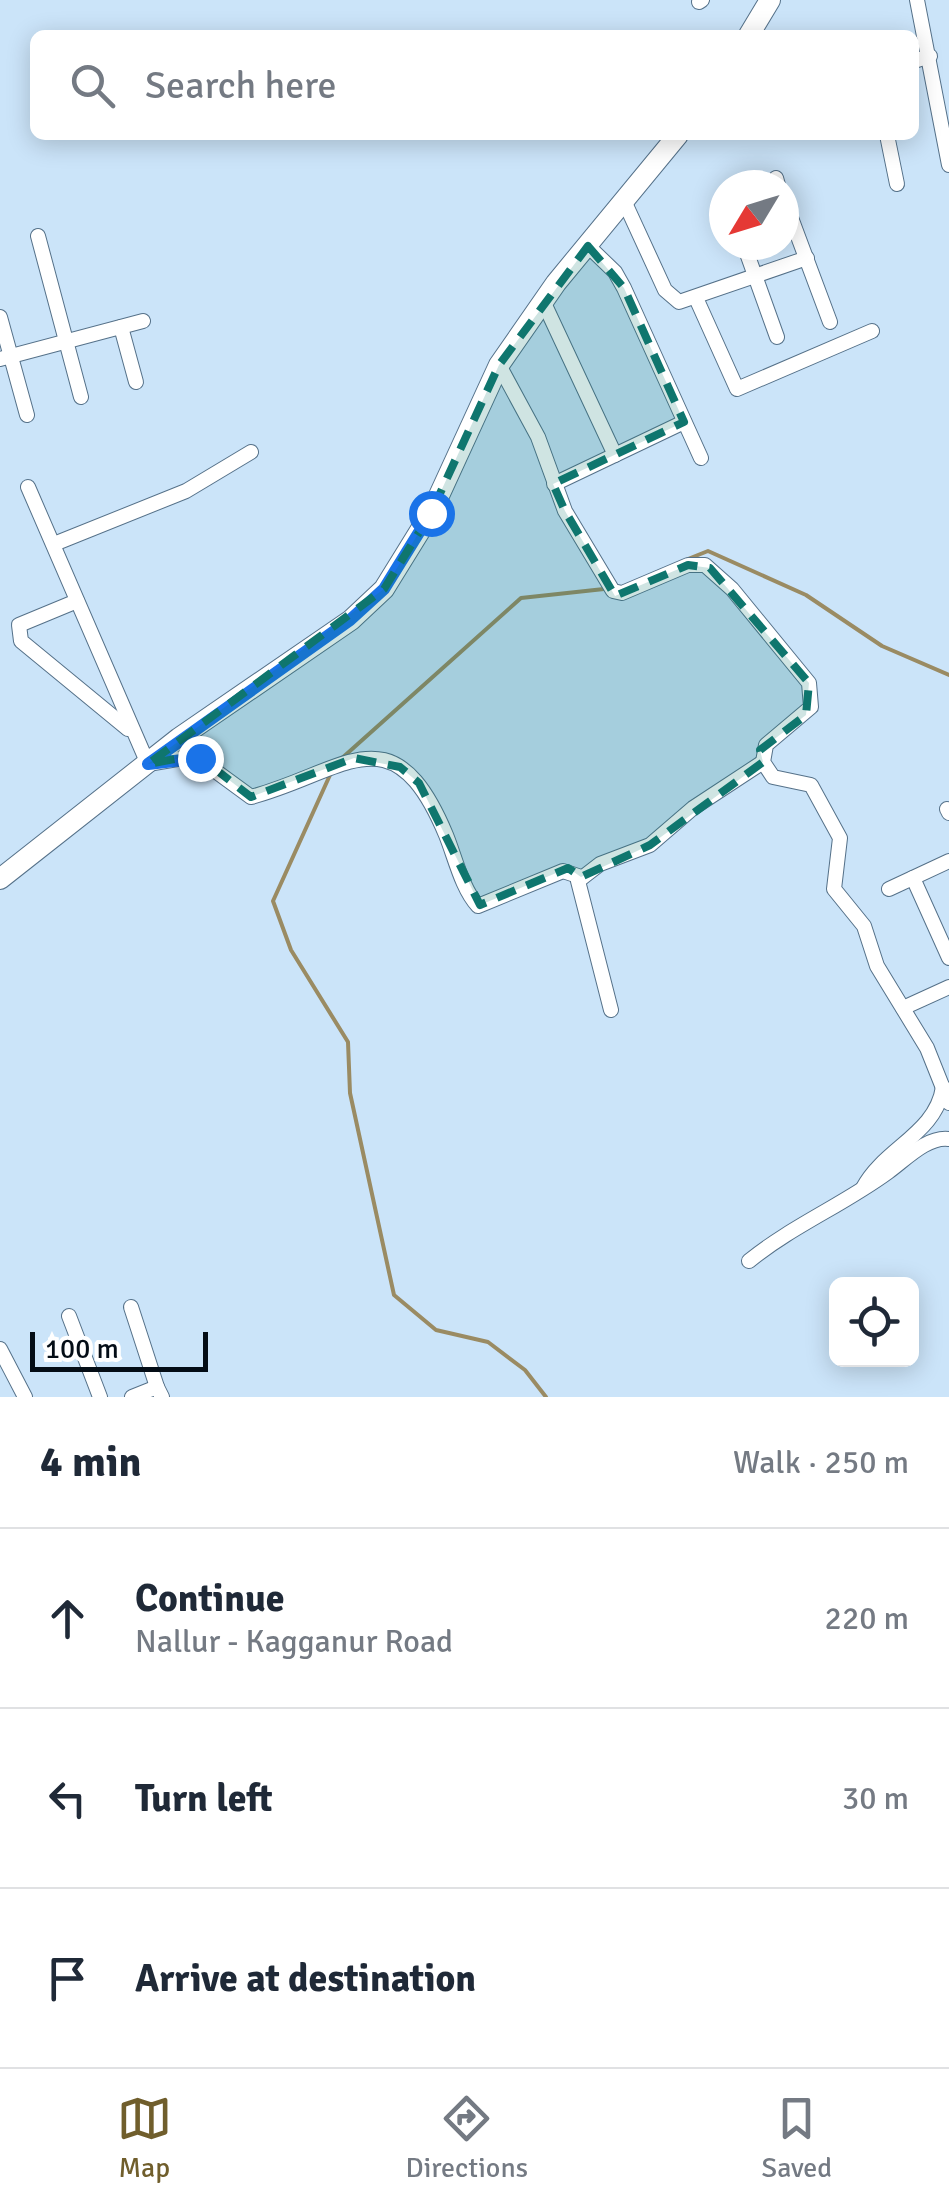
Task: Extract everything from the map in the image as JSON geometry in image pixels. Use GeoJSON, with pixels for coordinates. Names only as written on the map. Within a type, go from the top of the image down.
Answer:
{"type":"FeatureCollection","features":[{"type":"Feature","properties":{"kind":"main road"},"geometry":{"type":"LineString","coordinates":[[752,30],[770,0]]}},
{"type":"Feature","properties":{"kind":"main road"},"geometry":{"type":"LineString","coordinates":[[0,879],[148,764],[350,620],[384,589],[431,513],[498,365],[543,302],[674,140]]}},
{"type":"Feature","properties":{"kind":"street"},"geometry":{"type":"LineString","coordinates":[[917,0],[944,109],[949,165]]}},
{"type":"Feature","properties":{"kind":"street"},"geometry":{"type":"LineString","coordinates":[[919,59],[930,56]]}},
{"type":"Feature","properties":{"kind":"street"},"geometry":{"type":"LineString","coordinates":[[888,140],[897,184]]}},
{"type":"Feature","properties":{"kind":"street"},"geometry":{"type":"LineString","coordinates":[[624,203],[670,298],[679,302],[807,258]]}},
{"type":"Feature","properties":{"kind":"street"},"geometry":{"type":"LineString","coordinates":[[38,236],[80,397]]}},
{"type":"Feature","properties":{"kind":"street"},"geometry":{"type":"LineString","coordinates":[[799,237],[830,322]]}},
{"type":"Feature","properties":{"kind":"street"},"geometry":{"type":"LineString","coordinates":[[588,246],[624,288],[701,458]]}},
{"type":"Feature","properties":{"kind":"street"},"geometry":{"type":"LineString","coordinates":[[750,260],[777,337]]}},
{"type":"Feature","properties":{"kind":"street"},"geometry":{"type":"LineString","coordinates":[[696,298],[737,389],[872,330]]}},
{"type":"Feature","properties":{"kind":"street"},"geometry":{"type":"LineString","coordinates":[[543,302],[615,455]]}},
{"type":"Feature","properties":{"kind":"street"},"geometry":{"type":"LineString","coordinates":[[0,317],[5,358],[27,415]]}},
{"type":"Feature","properties":{"kind":"street"},"geometry":{"type":"LineString","coordinates":[[5,358],[143,321]]}},
{"type":"Feature","properties":{"kind":"street"},"geometry":{"type":"LineString","coordinates":[[121,327],[136,382]]}},
{"type":"Feature","properties":{"kind":"street"},"geometry":{"type":"LineString","coordinates":[[498,365],[538,437],[554,484],[582,543],[613,591],[622,593],[688,565],[704,565],[732,590],[812,690],[811,707],[766,746],[763,762],[773,777],[811,785],[840,838],[834,889],[864,926],[878,966],[927,1048],[949,1103]]}},
{"type":"Feature","properties":{"kind":"street"},"geometry":{"type":"LineString","coordinates":[[554,484],[684,422]]}},
{"type":"Feature","properties":{"kind":"street"},"geometry":{"type":"LineString","coordinates":[[54,544],[186,490],[252,452]]}},
{"type":"Feature","properties":{"kind":"street"},"geometry":{"type":"LineString","coordinates":[[28,486],[148,764],[195,756],[251,797],[354,758],[377,758],[400,766],[419,783],[478,906],[562,870],[581,877]]}},
{"type":"Feature","properties":{"kind":"street"},"geometry":{"type":"LineString","coordinates":[[77,601],[19,624],[21,641],[132,732]]}},
{"type":"Feature","properties":{"kind":"street"},"geometry":{"type":"LineString","coordinates":[[611,1010],[578,886],[581,877],[600,864],[650,846],[693,808],[763,762]]}},
{"type":"Feature","properties":{"kind":"street"},"geometry":{"type":"LineString","coordinates":[[889,890],[949,861]]}},
{"type":"Feature","properties":{"kind":"street"},"geometry":{"type":"LineString","coordinates":[[913,878],[949,958]]}},
{"type":"Feature","properties":{"kind":"street"},"geometry":{"type":"LineString","coordinates":[[902,1008],[949,987]]}},
{"type":"Feature","properties":{"kind":"street"},"geometry":{"type":"LineString","coordinates":[[860,1193],[876,1165],[937,1113],[943,1087]]}},
{"type":"Feature","properties":{"kind":"street"},"geometry":{"type":"LineString","coordinates":[[749,1261],[791,1228],[840,1207],[930,1142],[949,1140]]}},
{"type":"Feature","properties":{"kind":"street"},"geometry":{"type":"LineString","coordinates":[[131,1307],[160,1392],[132,1397]]}},
{"type":"Feature","properties":{"kind":"street"},"geometry":{"type":"LineString","coordinates":[[69,1316],[100,1397]]}},
{"type":"Feature","properties":{"kind":"street"},"geometry":{"type":"LineString","coordinates":[[0,1349],[25,1397]]}},
{"type":"Feature","properties":{"kind":"highlighted area"},"geometry":{"type":"Polygon","coordinates":[[[588,246],[624,288],[684,422],[553,484],[565,511],[615,596],[688,565],[710,568],[809,683],[806,715],[760,750],[763,762],[650,845],[581,877],[568,868],[480,905],[419,783],[400,767],[354,758],[251,797],[197,755],[148,764],[384,589],[431,513],[499,365],[588,246]]]}},
{"type":"Feature","properties":{"kind":"waterway"},"geometry":{"type":"LineString","coordinates":[[688,559],[708,551],[806,595],[882,646],[949,675]]}},
{"type":"Feature","properties":{"kind":"waterway"},"geometry":{"type":"LineString","coordinates":[[341,759],[521,598],[604,589]]}},
{"type":"Feature","properties":{"kind":"waterway"},"geometry":{"type":"LineString","coordinates":[[330,775],[273,901],[291,950],[348,1042],[350,1093],[394,1295],[436,1330],[488,1342],[525,1370],[546,1397]]}},
{"type":"Feature","properties":{"kind":"route"},"geometry":{"type":"LineString","coordinates":[[200,758],[148,764],[179,738],[350,620],[384,589],[431,513]]}}]}
